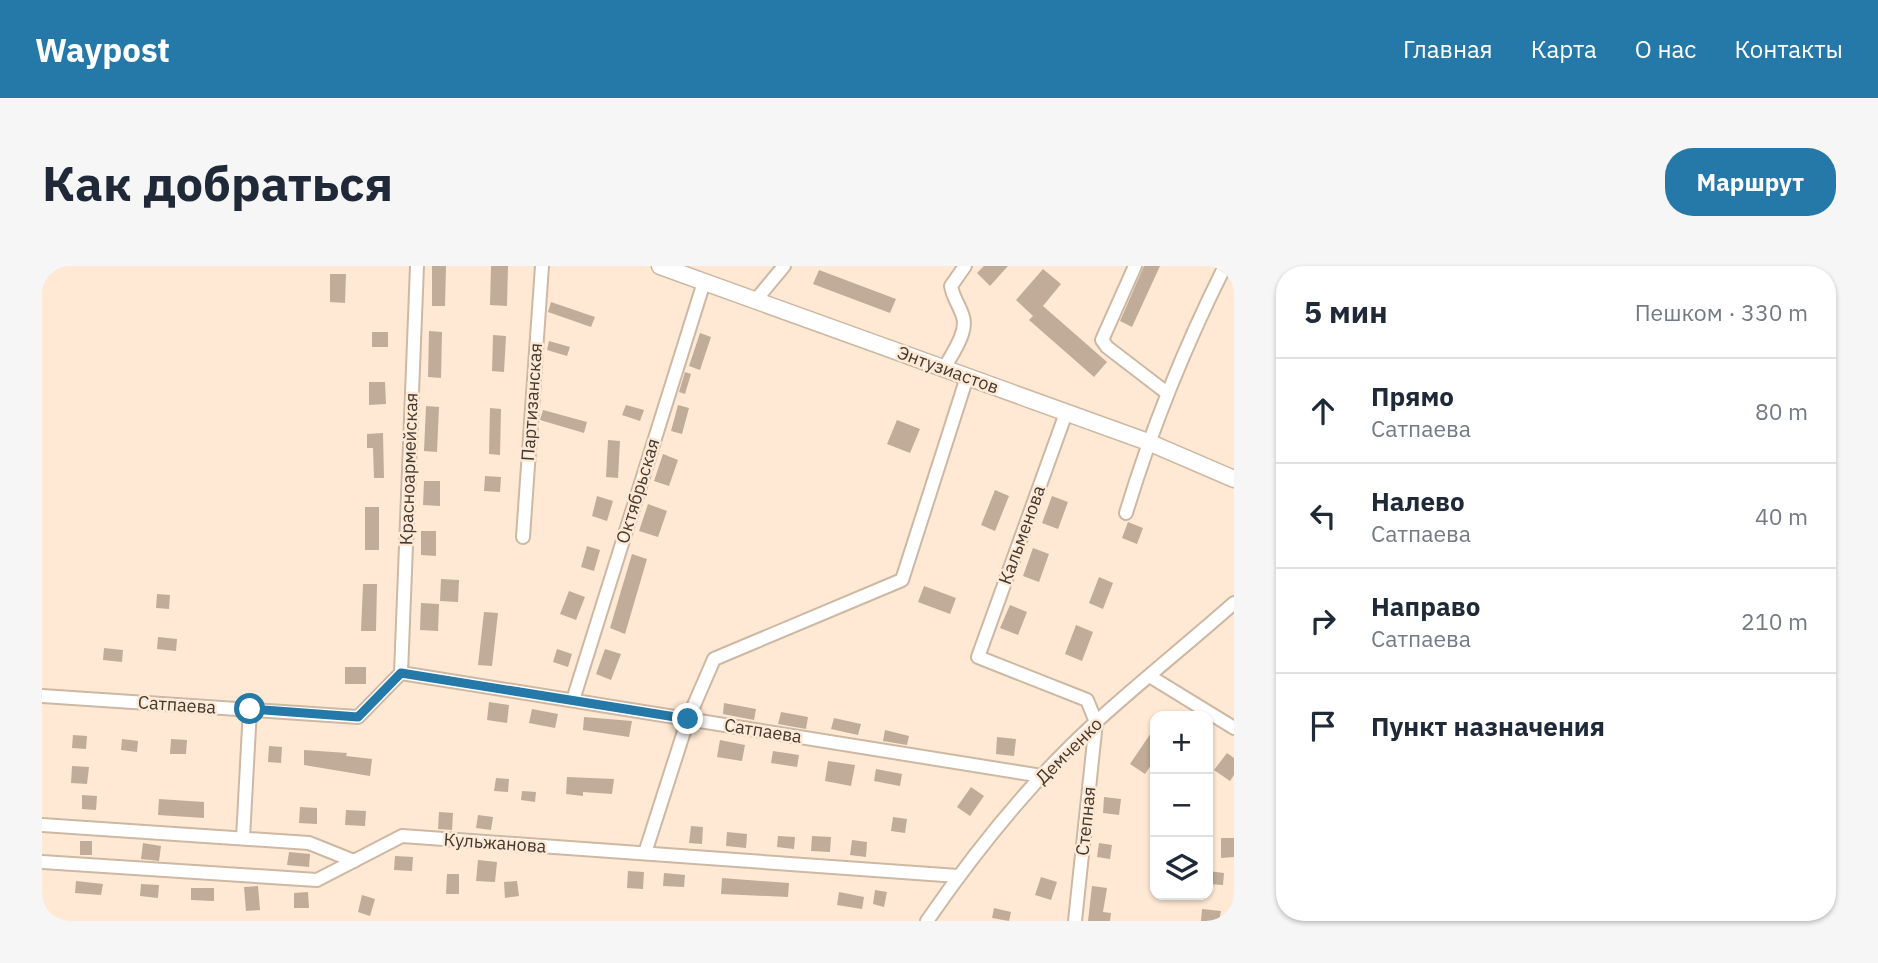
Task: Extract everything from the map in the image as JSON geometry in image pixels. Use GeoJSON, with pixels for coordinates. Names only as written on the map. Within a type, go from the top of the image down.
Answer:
{"type":"FeatureCollection","features":[{"type":"Feature","properties":{"kind":"main road","name":"Энтузиастов"},"geometry":{"type":"LineString","coordinates":[[660,266],[1148,442],[1234,479]]}},
{"type":"Feature","properties":{"kind":"street","name":"Красноармейская"},"geometry":{"type":"LineString","coordinates":[[401,673],[417,266]]}},
{"type":"Feature","properties":{"kind":"street","name":"Партизанская"},"geometry":{"type":"LineString","coordinates":[[523,537],[542,266]]}},
{"type":"Feature","properties":{"kind":"street"},"geometry":{"type":"LineString","coordinates":[[755,301],[784,266]]}},
{"type":"Feature","properties":{"kind":"street"},"geometry":{"type":"LineString","coordinates":[[944,369],[964,330],[963,317],[953,300],[951,286],[965,266]]}},
{"type":"Feature","properties":{"kind":"street"},"geometry":{"type":"LineString","coordinates":[[1135,266],[1102,340],[1107,347],[1167,393]]}},
{"type":"Feature","properties":{"kind":"street"},"geometry":{"type":"LineString","coordinates":[[1126,513],[1148,442],[1188,340],[1225,266]]}},
{"type":"Feature","properties":{"kind":"street","name":"Октябрьская"},"geometry":{"type":"LineString","coordinates":[[573,700],[704,282]]}},
{"type":"Feature","properties":{"kind":"street"},"geometry":{"type":"LineString","coordinates":[[645,853],[688,719],[714,659],[902,580],[967,377]]}},
{"type":"Feature","properties":{"kind":"street","name":"Кальменова"},"geometry":{"type":"LineString","coordinates":[[1066,413],[978,657],[1087,700],[1096,722]]}},
{"type":"Feature","properties":{"kind":"street","name":"Демченко"},"geometry":{"type":"LineString","coordinates":[[927,921],[958,876],[1042,776],[1096,722],[1234,603]]}},
{"type":"Feature","properties":{"kind":"street","name":"Сатпаева"},"geometry":{"type":"LineString","coordinates":[[42,695],[358,717],[401,673],[1042,776]]}},
{"type":"Feature","properties":{"kind":"street"},"geometry":{"type":"LineString","coordinates":[[1151,677],[1234,728]]}},
{"type":"Feature","properties":{"kind":"street"},"geometry":{"type":"LineString","coordinates":[[243,838],[250,709]]}},
{"type":"Feature","properties":{"kind":"street","name":"Степная"},"geometry":{"type":"LineString","coordinates":[[1075,921],[1096,722]]}},
{"type":"Feature","properties":{"kind":"street"},"geometry":{"type":"LineString","coordinates":[[42,825],[309,843],[354,861]]}},
{"type":"Feature","properties":{"kind":"street","name":"Кульжанова"},"geometry":{"type":"LineString","coordinates":[[42,862],[317,880],[402,836],[958,876]]}},
{"type":"Feature","properties":{"kind":"building"},"geometry":{"type":"Polygon","coordinates":[[[432,266],[446,266],[445,306],[432,306],[432,266]]]}},
{"type":"Feature","properties":{"kind":"building"},"geometry":{"type":"Polygon","coordinates":[[[491,266],[508,266],[507,306],[490,305],[491,266]]]}},
{"type":"Feature","properties":{"kind":"building"},"geometry":{"type":"Polygon","coordinates":[[[984,266],[1008,266],[990,286],[977,273],[984,266]]]}},
{"type":"Feature","properties":{"kind":"building"},"geometry":{"type":"Polygon","coordinates":[[[1144,266],[1160,266],[1132,327],[1120,321],[1144,266]]]}},
{"type":"Feature","properties":{"kind":"building"},"geometry":{"type":"Polygon","coordinates":[[[1043,269],[1061,284],[1043,306],[1107,362],[1094,377],[1029,320],[1033,316],[1016,300],[1043,269]]]}},
{"type":"Feature","properties":{"kind":"building"},"geometry":{"type":"Polygon","coordinates":[[[819,270],[896,299],[890,313],[813,284],[819,270]]]}},
{"type":"Feature","properties":{"kind":"building"},"geometry":{"type":"Polygon","coordinates":[[[330,274],[346,274],[345,303],[330,302],[330,274]]]}},
{"type":"Feature","properties":{"kind":"building"},"geometry":{"type":"Polygon","coordinates":[[[551,302],[595,317],[591,327],[548,312],[551,302]]]}},
{"type":"Feature","properties":{"kind":"building"},"geometry":{"type":"Polygon","coordinates":[[[429,331],[442,332],[441,378],[428,377],[429,331]]]}},
{"type":"Feature","properties":{"kind":"building"},"geometry":{"type":"Polygon","coordinates":[[[372,332],[388,332],[388,347],[372,347],[372,332]]]}},
{"type":"Feature","properties":{"kind":"building"},"geometry":{"type":"Polygon","coordinates":[[[700,333],[711,337],[700,370],[689,366],[700,333]]]}},
{"type":"Feature","properties":{"kind":"building"},"geometry":{"type":"Polygon","coordinates":[[[493,335],[506,336],[504,372],[492,371],[493,335]]]}},
{"type":"Feature","properties":{"kind":"building"},"geometry":{"type":"Polygon","coordinates":[[[549,341],[570,347],[567,356],[547,350],[549,341]]]}},
{"type":"Feature","properties":{"kind":"building"},"geometry":{"type":"Polygon","coordinates":[[[685,372],[691,374],[685,394],[679,392],[685,372]]]}},
{"type":"Feature","properties":{"kind":"building"},"geometry":{"type":"Polygon","coordinates":[[[369,382],[385,382],[386,404],[369,405],[369,382]]]}},
{"type":"Feature","properties":{"kind":"building"},"geometry":{"type":"Polygon","coordinates":[[[626,405],[644,410],[640,421],[622,415],[626,405]]]}},
{"type":"Feature","properties":{"kind":"building"},"geometry":{"type":"Polygon","coordinates":[[[678,405],[689,408],[682,434],[671,431],[678,405]]]}},
{"type":"Feature","properties":{"kind":"building"},"geometry":{"type":"Polygon","coordinates":[[[426,406],[439,407],[437,452],[424,451],[426,406]]]}},
{"type":"Feature","properties":{"kind":"building"},"geometry":{"type":"Polygon","coordinates":[[[490,408],[501,409],[500,455],[489,454],[490,408]]]}},
{"type":"Feature","properties":{"kind":"building"},"geometry":{"type":"Polygon","coordinates":[[[543,410],[587,422],[584,433],[540,420],[543,410]]]}},
{"type":"Feature","properties":{"kind":"building"},"geometry":{"type":"Polygon","coordinates":[[[897,420],[920,429],[910,453],[887,444],[897,420]]]}},
{"type":"Feature","properties":{"kind":"building"},"geometry":{"type":"Polygon","coordinates":[[[383,433],[384,478],[374,478],[373,448],[367,448],[367,434],[383,433]]]}},
{"type":"Feature","properties":{"kind":"building"},"geometry":{"type":"Polygon","coordinates":[[[608,440],[620,441],[618,478],[606,477],[608,440]]]}},
{"type":"Feature","properties":{"kind":"building"},"geometry":{"type":"Polygon","coordinates":[[[663,454],[678,460],[669,486],[654,481],[663,454]]]}},
{"type":"Feature","properties":{"kind":"building"},"geometry":{"type":"Polygon","coordinates":[[[485,476],[501,477],[500,492],[484,491],[485,476]]]}},
{"type":"Feature","properties":{"kind":"building"},"geometry":{"type":"Polygon","coordinates":[[[424,481],[440,481],[440,506],[423,505],[424,481]]]}},
{"type":"Feature","properties":{"kind":"building"},"geometry":{"type":"Polygon","coordinates":[[[995,490],[1009,496],[995,531],[981,525],[995,490]]]}},
{"type":"Feature","properties":{"kind":"building"},"geometry":{"type":"Polygon","coordinates":[[[597,496],[613,501],[607,521],[592,516],[597,496]]]}},
{"type":"Feature","properties":{"kind":"building"},"geometry":{"type":"Polygon","coordinates":[[[1052,496],[1068,502],[1058,529],[1042,523],[1052,496]]]}},
{"type":"Feature","properties":{"kind":"building"},"geometry":{"type":"Polygon","coordinates":[[[648,504],[667,511],[658,537],[639,531],[648,504]]]}},
{"type":"Feature","properties":{"kind":"building"},"geometry":{"type":"Polygon","coordinates":[[[365,507],[379,507],[379,550],[365,550],[365,507]]]}},
{"type":"Feature","properties":{"kind":"building"},"geometry":{"type":"Polygon","coordinates":[[[1128,522],[1143,528],[1137,544],[1122,538],[1128,522]]]}},
{"type":"Feature","properties":{"kind":"building"},"geometry":{"type":"Polygon","coordinates":[[[421,531],[436,531],[436,556],[421,555],[421,531]]]}},
{"type":"Feature","properties":{"kind":"building"},"geometry":{"type":"Polygon","coordinates":[[[587,546],[600,550],[594,571],[581,567],[587,546]]]}},
{"type":"Feature","properties":{"kind":"building"},"geometry":{"type":"Polygon","coordinates":[[[1033,548],[1049,554],[1039,582],[1023,576],[1033,548]]]}},
{"type":"Feature","properties":{"kind":"building"},"geometry":{"type":"Polygon","coordinates":[[[632,554],[647,559],[625,634],[610,628],[632,554]]]}},
{"type":"Feature","properties":{"kind":"building"},"geometry":{"type":"Polygon","coordinates":[[[1099,577],[1113,583],[1103,609],[1089,603],[1099,577]]]}},
{"type":"Feature","properties":{"kind":"building"},"geometry":{"type":"Polygon","coordinates":[[[441,579],[459,580],[458,602],[440,601],[441,579]]]}},
{"type":"Feature","properties":{"kind":"building"},"geometry":{"type":"Polygon","coordinates":[[[363,584],[377,584],[376,631],[361,631],[363,584]]]}},
{"type":"Feature","properties":{"kind":"building"},"geometry":{"type":"Polygon","coordinates":[[[924,586],[956,598],[950,614],[918,602],[924,586]]]}},
{"type":"Feature","properties":{"kind":"building"},"geometry":{"type":"Polygon","coordinates":[[[569,591],[585,597],[576,620],[560,614],[569,591]]]}},
{"type":"Feature","properties":{"kind":"building"},"geometry":{"type":"Polygon","coordinates":[[[157,594],[170,595],[169,609],[156,608],[157,594]]]}},
{"type":"Feature","properties":{"kind":"building"},"geometry":{"type":"Polygon","coordinates":[[[421,603],[439,604],[438,631],[420,630],[421,603]]]}},
{"type":"Feature","properties":{"kind":"building"},"geometry":{"type":"Polygon","coordinates":[[[1010,605],[1027,612],[1018,635],[1000,628],[1010,605]]]}},
{"type":"Feature","properties":{"kind":"building"},"geometry":{"type":"Polygon","coordinates":[[[484,612],[498,613],[492,666],[478,665],[484,612]]]}},
{"type":"Feature","properties":{"kind":"building"},"geometry":{"type":"Polygon","coordinates":[[[1076,625],[1093,632],[1082,661],[1065,654],[1076,625]]]}},
{"type":"Feature","properties":{"kind":"building"},"geometry":{"type":"Polygon","coordinates":[[[158,637],[177,639],[176,651],[157,649],[158,637]]]}},
{"type":"Feature","properties":{"kind":"building"},"geometry":{"type":"Polygon","coordinates":[[[104,648],[123,650],[122,662],[103,660],[104,648]]]}},
{"type":"Feature","properties":{"kind":"building"},"geometry":{"type":"Polygon","coordinates":[[[557,649],[572,654],[568,667],[553,662],[557,649]]]}},
{"type":"Feature","properties":{"kind":"building"},"geometry":{"type":"Polygon","coordinates":[[[605,649],[621,654],[611,680],[596,674],[605,649]]]}},
{"type":"Feature","properties":{"kind":"building"},"geometry":{"type":"Polygon","coordinates":[[[345,667],[366,667],[366,684],[345,684],[345,667]]]}},
{"type":"Feature","properties":{"kind":"building"},"geometry":{"type":"Polygon","coordinates":[[[489,702],[509,705],[507,723],[487,720],[489,702]]]}},
{"type":"Feature","properties":{"kind":"building"},"geometry":{"type":"Polygon","coordinates":[[[724,703],[756,709],[754,720],[723,714],[724,703]]]}},
{"type":"Feature","properties":{"kind":"building"},"geometry":{"type":"Polygon","coordinates":[[[532,709],[558,714],[555,728],[529,723],[532,709]]]}},
{"type":"Feature","properties":{"kind":"building"},"geometry":{"type":"Polygon","coordinates":[[[781,712],[808,717],[806,729],[778,724],[781,712]]]}},
{"type":"Feature","properties":{"kind":"building"},"geometry":{"type":"Polygon","coordinates":[[[584,717],[632,721],[629,737],[583,730],[584,717]]]}},
{"type":"Feature","properties":{"kind":"building"},"geometry":{"type":"Polygon","coordinates":[[[834,718],[861,724],[858,735],[831,729],[834,718]]]}},
{"type":"Feature","properties":{"kind":"building"},"geometry":{"type":"Polygon","coordinates":[[[885,730],[909,736],[907,745],[883,741],[885,730]]]}},
{"type":"Feature","properties":{"kind":"building"},"geometry":{"type":"Polygon","coordinates":[[[1150,734],[1150,766],[1145,774],[1130,764],[1150,734]]]}},
{"type":"Feature","properties":{"kind":"building"},"geometry":{"type":"Polygon","coordinates":[[[73,735],[87,736],[86,749],[72,748],[73,735]]]}},
{"type":"Feature","properties":{"kind":"building"},"geometry":{"type":"Polygon","coordinates":[[[997,737],[1016,739],[1014,756],[996,754],[997,737]]]}},
{"type":"Feature","properties":{"kind":"building"},"geometry":{"type":"Polygon","coordinates":[[[122,739],[138,741],[137,752],[121,750],[122,739]]]}},
{"type":"Feature","properties":{"kind":"building"},"geometry":{"type":"Polygon","coordinates":[[[171,739],[187,740],[186,754],[170,754],[171,739]]]}},
{"type":"Feature","properties":{"kind":"building"},"geometry":{"type":"Polygon","coordinates":[[[720,740],[745,745],[742,761],[717,757],[720,740]]]}},
{"type":"Feature","properties":{"kind":"building"},"geometry":{"type":"Polygon","coordinates":[[[269,746],[282,747],[281,763],[268,762],[269,746]]]}},
{"type":"Feature","properties":{"kind":"building"},"geometry":{"type":"Polygon","coordinates":[[[304,750],[347,753],[346,756],[372,759],[370,776],[304,765],[304,750]]]}},
{"type":"Feature","properties":{"kind":"building"},"geometry":{"type":"Polygon","coordinates":[[[773,751],[799,755],[797,767],[771,763],[773,751]]]}},
{"type":"Feature","properties":{"kind":"building"},"geometry":{"type":"Polygon","coordinates":[[[1227,753],[1234,758],[1234,775],[1230,781],[1214,770],[1227,753]]]}},
{"type":"Feature","properties":{"kind":"building"},"geometry":{"type":"Polygon","coordinates":[[[828,761],[855,765],[851,786],[825,781],[828,761]]]}},
{"type":"Feature","properties":{"kind":"building"},"geometry":{"type":"Polygon","coordinates":[[[72,766],[89,767],[87,784],[71,783],[72,766]]]}},
{"type":"Feature","properties":{"kind":"building"},"geometry":{"type":"Polygon","coordinates":[[[876,769],[902,774],[900,786],[874,781],[876,769]]]}},
{"type":"Feature","properties":{"kind":"building"},"geometry":{"type":"Polygon","coordinates":[[[567,777],[614,779],[612,794],[566,794],[567,777]]]}},
{"type":"Feature","properties":{"kind":"building"},"geometry":{"type":"Polygon","coordinates":[[[496,778],[509,779],[508,792],[494,791],[496,778]]]}},
{"type":"Feature","properties":{"kind":"building"},"geometry":{"type":"Polygon","coordinates":[[[971,787],[984,796],[970,816],[957,807],[971,787]]]}},
{"type":"Feature","properties":{"kind":"building"},"geometry":{"type":"Polygon","coordinates":[[[522,791],[536,792],[535,802],[521,800],[522,791]]]}},
{"type":"Feature","properties":{"kind":"building"},"geometry":{"type":"Polygon","coordinates":[[[82,795],[97,796],[96,810],[82,809],[82,795]]]}},
{"type":"Feature","properties":{"kind":"building"},"geometry":{"type":"Polygon","coordinates":[[[1104,797],[1121,799],[1119,815],[1103,813],[1104,797]]]}},
{"type":"Feature","properties":{"kind":"building"},"geometry":{"type":"Polygon","coordinates":[[[159,799],[204,802],[204,818],[158,815],[159,799]]]}},
{"type":"Feature","properties":{"kind":"building"},"geometry":{"type":"Polygon","coordinates":[[[300,807],[317,808],[317,824],[299,823],[300,807]]]}},
{"type":"Feature","properties":{"kind":"building"},"geometry":{"type":"Polygon","coordinates":[[[346,810],[366,811],[365,826],[345,825],[346,810]]]}},
{"type":"Feature","properties":{"kind":"building"},"geometry":{"type":"Polygon","coordinates":[[[439,812],[453,813],[452,830],[438,829],[439,812]]]}},
{"type":"Feature","properties":{"kind":"building"},"geometry":{"type":"Polygon","coordinates":[[[478,815],[493,817],[491,830],[476,828],[478,815]]]}},
{"type":"Feature","properties":{"kind":"building"},"geometry":{"type":"Polygon","coordinates":[[[893,817],[907,819],[905,833],[891,831],[893,817]]]}},
{"type":"Feature","properties":{"kind":"building"},"geometry":{"type":"Polygon","coordinates":[[[691,826],[703,827],[702,844],[689,843],[691,826]]]}},
{"type":"Feature","properties":{"kind":"building"},"geometry":{"type":"Polygon","coordinates":[[[727,832],[747,834],[746,848],[726,846],[727,832]]]}},
{"type":"Feature","properties":{"kind":"building"},"geometry":{"type":"Polygon","coordinates":[[[778,836],[795,837],[794,849],[777,847],[778,836]]]}},
{"type":"Feature","properties":{"kind":"building"},"geometry":{"type":"Polygon","coordinates":[[[812,836],[831,837],[830,852],[811,851],[812,836]]]}},
{"type":"Feature","properties":{"kind":"building"},"geometry":{"type":"Polygon","coordinates":[[[1221,838],[1234,838],[1234,857],[1221,858],[1221,838]]]}},
{"type":"Feature","properties":{"kind":"building"},"geometry":{"type":"Polygon","coordinates":[[[852,840],[867,842],[866,857],[850,855],[852,840]]]}},
{"type":"Feature","properties":{"kind":"building"},"geometry":{"type":"Polygon","coordinates":[[[80,841],[92,841],[92,855],[80,855],[80,841]]]}},
{"type":"Feature","properties":{"kind":"building"},"geometry":{"type":"Polygon","coordinates":[[[143,843],[161,846],[159,861],[141,859],[143,843]]]}},
{"type":"Feature","properties":{"kind":"building"},"geometry":{"type":"Polygon","coordinates":[[[1099,843],[1112,845],[1110,859],[1097,857],[1099,843]]]}},
{"type":"Feature","properties":{"kind":"building"},"geometry":{"type":"Polygon","coordinates":[[[289,852],[310,854],[309,867],[287,865],[289,852]]]}},
{"type":"Feature","properties":{"kind":"building"},"geometry":{"type":"Polygon","coordinates":[[[395,856],[413,857],[412,871],[394,870],[395,856]]]}},
{"type":"Feature","properties":{"kind":"building"},"geometry":{"type":"Polygon","coordinates":[[[478,860],[497,862],[495,882],[476,881],[478,860]]]}},
{"type":"Feature","properties":{"kind":"building"},"geometry":{"type":"Polygon","coordinates":[[[628,871],[644,872],[643,889],[627,888],[628,871]]]}},
{"type":"Feature","properties":{"kind":"building"},"geometry":{"type":"Polygon","coordinates":[[[1213,872],[1224,873],[1223,885],[1213,884],[1213,872]]]}},
{"type":"Feature","properties":{"kind":"building"},"geometry":{"type":"Polygon","coordinates":[[[664,873],[685,875],[684,887],[663,886],[664,873]]]}},
{"type":"Feature","properties":{"kind":"building"},"geometry":{"type":"Polygon","coordinates":[[[447,874],[459,874],[459,894],[446,894],[447,874]]]}},
{"type":"Feature","properties":{"kind":"building"},"geometry":{"type":"Polygon","coordinates":[[[1041,877],[1057,882],[1051,900],[1035,895],[1041,877]]]}},
{"type":"Feature","properties":{"kind":"building"},"geometry":{"type":"Polygon","coordinates":[[[722,878],[789,883],[788,897],[721,894],[722,878]]]}},
{"type":"Feature","properties":{"kind":"building"},"geometry":{"type":"Polygon","coordinates":[[[76,881],[103,884],[101,895],[75,893],[76,881]]]}},
{"type":"Feature","properties":{"kind":"building"},"geometry":{"type":"Polygon","coordinates":[[[517,881],[519,896],[505,898],[504,882],[517,881]]]}},
{"type":"Feature","properties":{"kind":"building"},"geometry":{"type":"Polygon","coordinates":[[[141,884],[159,885],[158,898],[140,896],[141,884]]]}},
{"type":"Feature","properties":{"kind":"building"},"geometry":{"type":"Polygon","coordinates":[[[258,886],[260,910],[246,911],[244,887],[258,886]]]}},
{"type":"Feature","properties":{"kind":"building"},"geometry":{"type":"Polygon","coordinates":[[[1092,886],[1107,888],[1103,912],[1111,913],[1110,921],[1088,921],[1092,886]]]}},
{"type":"Feature","properties":{"kind":"building"},"geometry":{"type":"Polygon","coordinates":[[[191,888],[214,888],[214,901],[191,900],[191,888]]]}},
{"type":"Feature","properties":{"kind":"building"},"geometry":{"type":"Polygon","coordinates":[[[875,890],[887,892],[884,907],[873,904],[875,890]]]}},
{"type":"Feature","properties":{"kind":"building"},"geometry":{"type":"Polygon","coordinates":[[[308,892],[309,908],[294,908],[294,893],[308,892]]]}},
{"type":"Feature","properties":{"kind":"building"},"geometry":{"type":"Polygon","coordinates":[[[839,892],[864,897],[862,909],[837,905],[839,892]]]}},
{"type":"Feature","properties":{"kind":"building"},"geometry":{"type":"Polygon","coordinates":[[[362,895],[375,899],[370,916],[358,912],[362,895]]]}},
{"type":"Feature","properties":{"kind":"building"},"geometry":{"type":"Polygon","coordinates":[[[994,908],[1011,912],[1009,921],[992,918],[994,908]]]}},
{"type":"Feature","properties":{"kind":"building"},"geometry":{"type":"Polygon","coordinates":[[[1202,909],[1221,911],[1219,921],[1201,921],[1202,909]]]}},
{"type":"Feature","properties":{"kind":"route"},"geometry":{"type":"LineString","coordinates":[[250,709],[358,717],[401,673],[688,719]]}}]}
